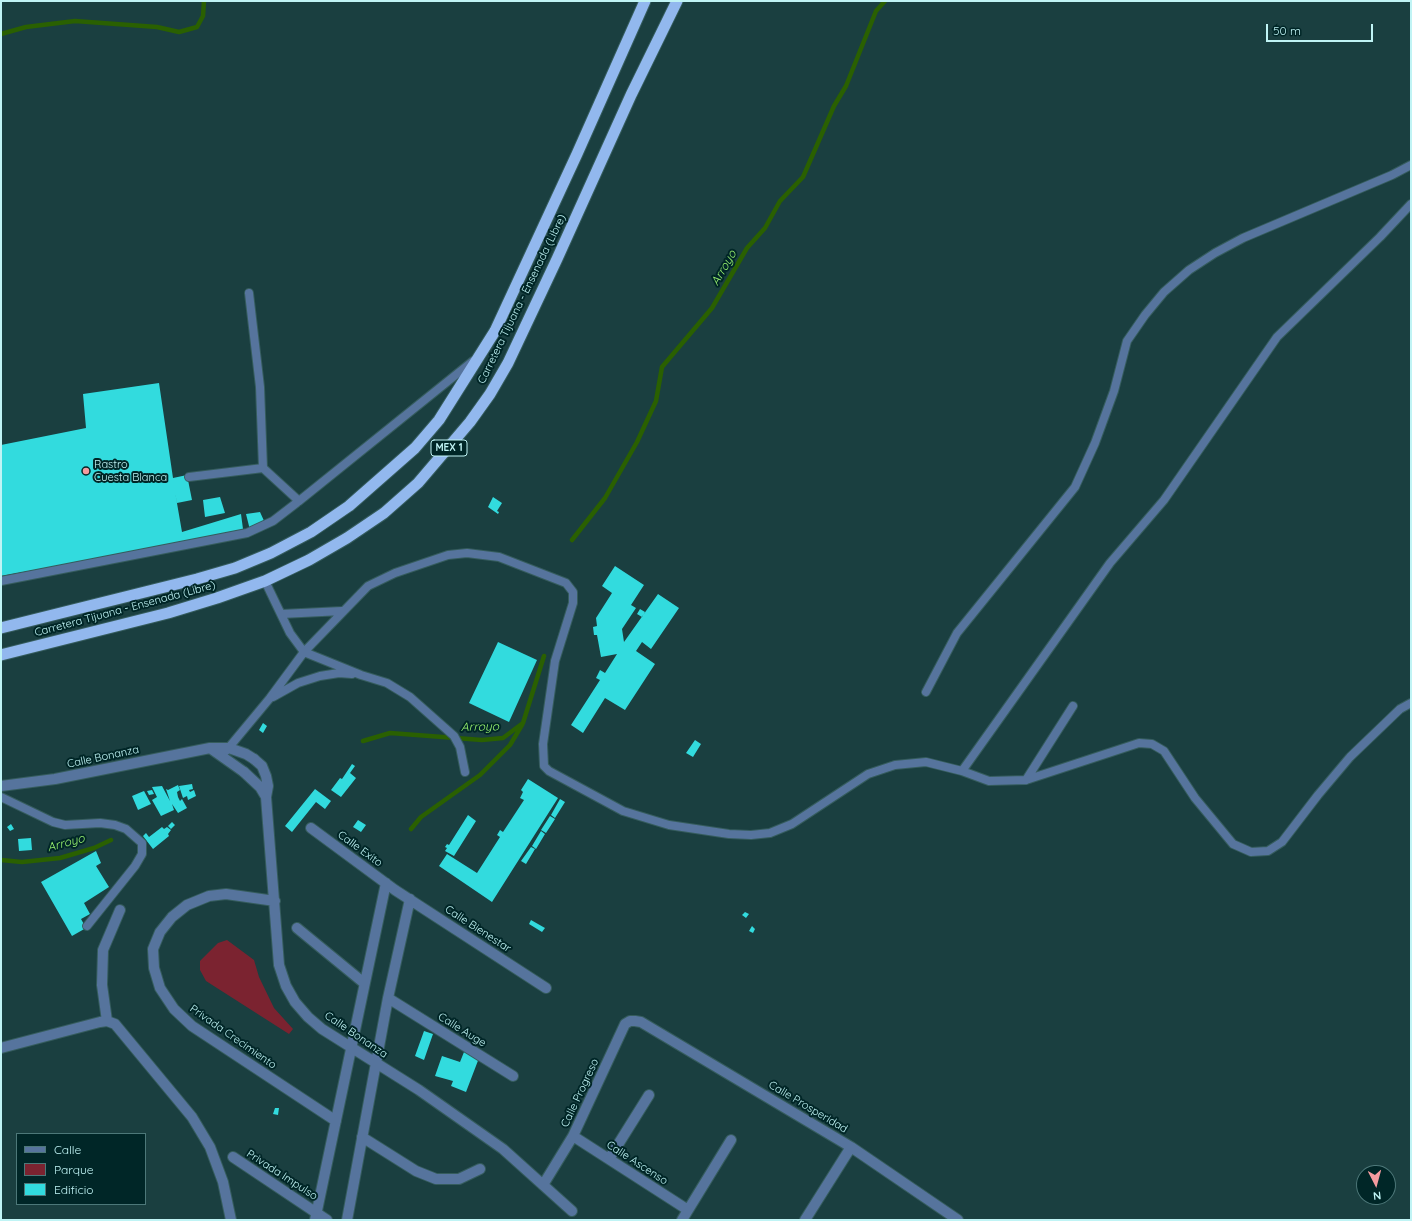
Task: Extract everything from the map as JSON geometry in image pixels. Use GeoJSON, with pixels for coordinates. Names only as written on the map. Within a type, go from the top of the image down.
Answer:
{"type":"FeatureCollection","features":[{"type":"Feature","properties":{"kind":"highway","name":"Carretera Tijuana - Ensenada (Libre)"},"geometry":{"type":"LineString","coordinates":[[1,628],[197,579],[234,568],[271,553],[311,532],[349,506],[415,448],[439,420],[495,331],[577,154],[645,1]]}},
{"type":"Feature","properties":{"kind":"highway","name":"Carretera Tijuana - Ensenada (Libre)"},"geometry":{"type":"LineString","coordinates":[[1,655],[168,613],[265,581],[309,560],[347,538],[384,513],[418,483],[448,449],[490,394],[525,328],[631,95],[677,1]]}},
{"type":"Feature","properties":{"kind":"street","name":"Calle Bonanza"},"geometry":{"type":"LineString","coordinates":[[1,786],[55,779],[210,748],[229,748],[242,752],[254,759],[262,766],[268,786],[266,797],[279,965],[286,986],[295,1002],[308,1017],[322,1029],[419,1090],[503,1149],[572,1211]]}},
{"type":"Feature","properties":{"kind":"street"},"geometry":{"type":"LineString","coordinates":[[210,748],[244,772],[260,787],[266,797]]}},
{"type":"Feature","properties":{"kind":"street","name":"Calle Exito"},"geometry":{"type":"LineString","coordinates":[[311,828],[395,890]]}},
{"type":"Feature","properties":{"kind":"street"},"geometry":{"type":"LineString","coordinates":[[316,1216],[386,883]]}},
{"type":"Feature","properties":{"kind":"street","name":"Calle Bienestar"},"geometry":{"type":"LineString","coordinates":[[395,890],[546,988]]}},
{"type":"Feature","properties":{"kind":"street","name":"Privada Crecimiento"},"geometry":{"type":"LineString","coordinates":[[275,900],[226,894],[209,896],[187,905],[172,916],[160,932],[153,949],[154,968],[160,988],[174,1009],[192,1026],[336,1121]]}},
{"type":"Feature","properties":{"kind":"street"},"geometry":{"type":"LineString","coordinates":[[347,1220],[388,998],[410,899]]}},
{"type":"Feature","properties":{"kind":"street"},"geometry":{"type":"LineString","coordinates":[[107,1021],[102,985],[103,950],[120,910]]}},
{"type":"Feature","properties":{"kind":"street"},"geometry":{"type":"LineString","coordinates":[[297,928],[364,983]]}},
{"type":"Feature","properties":{"kind":"street","name":"Calle Auge"},"geometry":{"type":"LineString","coordinates":[[388,998],[513,1076]]}},
{"type":"Feature","properties":{"kind":"street"},"geometry":{"type":"LineString","coordinates":[[1,1048],[107,1021],[114,1024],[192,1117],[210,1147],[223,1182],[232,1220]]}},
{"type":"Feature","properties":{"kind":"street","name":"Calle Progreso"},"geometry":{"type":"LineString","coordinates":[[543,1185],[573,1136],[626,1024],[630,1021],[641,1022]]}},
{"type":"Feature","properties":{"kind":"street","name":"Calle Prosperidad"},"geometry":{"type":"LineString","coordinates":[[641,1022],[851,1147],[943,1216],[958,1220]]}},
{"type":"Feature","properties":{"kind":"street"},"geometry":{"type":"LineString","coordinates":[[609,1159],[649,1095]]}},
{"type":"Feature","properties":{"kind":"street","name":"Calle Ascenso"},"geometry":{"type":"LineString","coordinates":[[573,1136],[688,1210]]}},
{"type":"Feature","properties":{"kind":"street"},"geometry":{"type":"LineString","coordinates":[[362,1137],[416,1171],[436,1179],[459,1179],[480,1170]]}},
{"type":"Feature","properties":{"kind":"street"},"geometry":{"type":"LineString","coordinates":[[682,1220],[731,1140]]}},
{"type":"Feature","properties":{"kind":"street"},"geometry":{"type":"LineString","coordinates":[[805,1220],[851,1147]]}},
{"type":"Feature","properties":{"kind":"street","name":"Privada Impulso"},"geometry":{"type":"LineString","coordinates":[[233,1157],[316,1216],[327,1220]]}},
{"type":"Feature","properties":{"kind":"lane"},"geometry":{"type":"LineString","coordinates":[[926,692],[957,633],[1075,487],[1095,443],[1114,391],[1127,341],[1145,315],[1164,292],[1189,270],[1215,253],[1243,238],[1392,175],[1411,165]]}},
{"type":"Feature","properties":{"kind":"lane"},"geometry":{"type":"LineString","coordinates":[[962,771],[1110,563],[1164,500],[1277,337],[1380,237],[1411,204]]}},
{"type":"Feature","properties":{"kind":"lane"},"geometry":{"type":"LineString","coordinates":[[249,293],[260,387],[263,468],[298,501]]}},
{"type":"Feature","properties":{"kind":"lane"},"geometry":{"type":"LineString","coordinates":[[1,581],[247,533],[272,521],[479,357]]}},
{"type":"Feature","properties":{"kind":"lane"},"geometry":{"type":"LineString","coordinates":[[189,477],[263,468]]}},
{"type":"Feature","properties":{"kind":"lane"},"geometry":{"type":"LineString","coordinates":[[222,756],[270,698],[304,652],[342,611],[368,586],[379,580],[448,555],[467,553],[499,558],[566,583],[573,592],[573,603],[555,661],[543,744],[544,766],[549,771],[623,811],[669,825],[729,834],[751,835],[770,833],[792,824],[868,774],[895,765],[926,762],[962,771],[989,781],[1026,780],[1140,743],[1152,744],[1164,751],[1195,798],[1233,844],[1251,852],[1268,850],[1282,842],[1318,795],[1350,757],[1400,709],[1411,703]]}},
{"type":"Feature","properties":{"kind":"lane"},"geometry":{"type":"LineString","coordinates":[[265,581],[290,633],[304,652],[361,675],[387,683],[410,697],[454,736],[460,746],[465,772]]}},
{"type":"Feature","properties":{"kind":"lane"},"geometry":{"type":"LineString","coordinates":[[281,614],[342,611]]}},
{"type":"Feature","properties":{"kind":"lane"},"geometry":{"type":"LineString","coordinates":[[270,698],[298,683],[320,676],[339,673],[361,675]]}},
{"type":"Feature","properties":{"kind":"lane"},"geometry":{"type":"LineString","coordinates":[[1026,780],[1073,706]]}},
{"type":"Feature","properties":{"kind":"lane"},"geometry":{"type":"LineString","coordinates":[[1,797],[53,822],[65,825],[100,823],[115,825],[126,829],[142,843],[142,854],[135,866],[87,926]]}},
{"type":"Feature","properties":{"kind":"green space"},"geometry":{"type":"Polygon","coordinates":[[[227,940],[254,960],[259,977],[274,1008],[293,1029],[289,1034],[206,981],[200,970],[200,961],[218,943],[227,940]]]}},
{"type":"Feature","properties":{"kind":"building","name":"Rastro Cuesta Blanca"},"geometry":{"type":"Polygon","coordinates":[[[159,383],[173,478],[187,475],[192,500],[177,503],[174,486],[182,532],[241,514],[243,529],[237,534],[1,576],[1,445],[86,428],[83,394],[159,383]]]}},
{"type":"Feature","properties":{"kind":"building"},"geometry":{"type":"Polygon","coordinates":[[[220,497],[225,513],[205,517],[203,500],[220,497]]]}},
{"type":"Feature","properties":{"kind":"building"},"geometry":{"type":"Polygon","coordinates":[[[493,497],[502,503],[497,511],[499,512],[498,514],[488,507],[493,497]]]}},
{"type":"Feature","properties":{"kind":"building"},"geometry":{"type":"Polygon","coordinates":[[[260,512],[265,523],[250,530],[246,514],[260,512]]]}},
{"type":"Feature","properties":{"kind":"building"},"geometry":{"type":"Polygon","coordinates":[[[615,566],[644,585],[631,605],[636,608],[622,629],[624,642],[658,594],[679,608],[651,649],[642,642],[636,651],[655,664],[625,710],[605,698],[583,733],[571,725],[600,680],[596,678],[600,670],[605,673],[617,654],[601,657],[597,635],[594,635],[593,627],[597,626],[596,618],[612,593],[602,586],[615,566]]]}},
{"type":"Feature","properties":{"kind":"building"},"geometry":{"type":"Polygon","coordinates":[[[640,609],[645,612],[642,617],[637,614],[640,609]]]}},
{"type":"Feature","properties":{"kind":"building"},"geometry":{"type":"Polygon","coordinates":[[[498,642],[537,660],[509,722],[469,703],[498,642]]]}},
{"type":"Feature","properties":{"kind":"building"},"geometry":{"type":"Polygon","coordinates":[[[263,723],[267,726],[263,733],[259,730],[263,723]]]}},
{"type":"Feature","properties":{"kind":"building"},"geometry":{"type":"Polygon","coordinates":[[[695,740],[701,744],[693,757],[686,753],[695,740]]]}},
{"type":"Feature","properties":{"kind":"building"},"geometry":{"type":"Polygon","coordinates":[[[352,764],[355,766],[350,773],[356,778],[341,797],[331,790],[340,778],[342,779],[352,764]]]}},
{"type":"Feature","properties":{"kind":"building"},"geometry":{"type":"Polygon","coordinates":[[[528,779],[558,798],[492,902],[439,866],[447,854],[477,873],[500,837],[497,835],[500,830],[503,832],[524,800],[520,798],[523,792],[521,790],[528,779]]]}},
{"type":"Feature","properties":{"kind":"building"},"geometry":{"type":"Polygon","coordinates":[[[192,784],[193,789],[189,790],[190,792],[194,790],[196,796],[188,800],[187,796],[183,798],[179,786],[192,784]]]}},
{"type":"Feature","properties":{"kind":"building"},"geometry":{"type":"Polygon","coordinates":[[[178,785],[180,790],[177,792],[178,797],[180,801],[182,799],[187,808],[178,813],[172,804],[174,810],[161,816],[152,800],[157,797],[152,787],[162,786],[170,801],[166,789],[168,790],[178,785]]]}},
{"type":"Feature","properties":{"kind":"building"},"geometry":{"type":"Polygon","coordinates":[[[315,789],[331,801],[325,809],[316,802],[292,832],[285,826],[315,789]]]}},
{"type":"Feature","properties":{"kind":"building"},"geometry":{"type":"Polygon","coordinates":[[[152,790],[154,794],[149,795],[147,791],[152,790]]]}},
{"type":"Feature","properties":{"kind":"building"},"geometry":{"type":"Polygon","coordinates":[[[144,791],[151,804],[138,810],[132,796],[144,791]]]}},
{"type":"Feature","properties":{"kind":"building"},"geometry":{"type":"Polygon","coordinates":[[[560,799],[565,802],[555,818],[551,815],[560,799]]]}},
{"type":"Feature","properties":{"kind":"building"},"geometry":{"type":"Polygon","coordinates":[[[468,815],[476,821],[454,856],[445,851],[447,848],[445,847],[447,844],[449,845],[468,815]]]}},
{"type":"Feature","properties":{"kind":"building"},"geometry":{"type":"Polygon","coordinates":[[[550,816],[555,819],[546,833],[541,830],[550,816]]]}},
{"type":"Feature","properties":{"kind":"building"},"geometry":{"type":"Polygon","coordinates":[[[358,820],[366,825],[361,832],[353,827],[358,820]]]}},
{"type":"Feature","properties":{"kind":"building"},"geometry":{"type":"Polygon","coordinates":[[[172,822],[175,825],[171,829],[168,826],[172,822]]]}},
{"type":"Feature","properties":{"kind":"building"},"geometry":{"type":"Polygon","coordinates":[[[11,824],[14,829],[10,831],[7,827],[11,824]]]}},
{"type":"Feature","properties":{"kind":"building"},"geometry":{"type":"Polygon","coordinates":[[[162,827],[164,829],[167,827],[171,830],[168,834],[169,836],[153,849],[143,836],[146,833],[149,837],[162,827]]]}},
{"type":"Feature","properties":{"kind":"building"},"geometry":{"type":"Polygon","coordinates":[[[541,831],[545,834],[536,849],[532,846],[541,831]]]}},
{"type":"Feature","properties":{"kind":"building"},"geometry":{"type":"Polygon","coordinates":[[[31,838],[32,850],[19,851],[18,839],[31,838]]]}},
{"type":"Feature","properties":{"kind":"building"},"geometry":{"type":"Polygon","coordinates":[[[531,847],[535,849],[526,864],[521,861],[531,847]]]}},
{"type":"Feature","properties":{"kind":"building"},"geometry":{"type":"Polygon","coordinates":[[[96,851],[101,863],[96,866],[109,887],[84,903],[90,914],[81,919],[86,928],[72,936],[41,882],[96,851]]]}},
{"type":"Feature","properties":{"kind":"building"},"geometry":{"type":"Polygon","coordinates":[[[745,912],[749,914],[746,918],[742,915],[745,912]]]}},
{"type":"Feature","properties":{"kind":"building"},"geometry":{"type":"Polygon","coordinates":[[[531,920],[545,928],[542,932],[529,924],[531,920]]]}},
{"type":"Feature","properties":{"kind":"building"},"geometry":{"type":"Polygon","coordinates":[[[752,926],[755,929],[753,933],[749,931],[752,926]]]}},
{"type":"Feature","properties":{"kind":"building"},"geometry":{"type":"Polygon","coordinates":[[[424,1031],[433,1034],[424,1060],[415,1056],[424,1031]]]}},
{"type":"Feature","properties":{"kind":"building"},"geometry":{"type":"Polygon","coordinates":[[[464,1052],[479,1058],[466,1092],[451,1086],[453,1081],[435,1076],[442,1056],[460,1062],[464,1052]]]}},
{"type":"Feature","properties":{"kind":"building"},"geometry":{"type":"Polygon","coordinates":[[[275,1108],[279,1108],[278,1115],[273,1114],[275,1108]]]}},
{"type":"Feature","properties":{"kind":"waterway"},"geometry":{"type":"LineString","coordinates":[[1,34],[26,27],[75,21],[157,27],[179,32],[197,27],[203,16],[204,1]]}},
{"type":"Feature","properties":{"kind":"waterway","name":"Arroyo"},"geometry":{"type":"LineString","coordinates":[[572,540],[605,498],[637,442],[656,401],[662,367],[712,308],[747,248],[765,228],[780,201],[803,177],[834,106],[846,86],[876,11],[885,1]]}},
{"type":"Feature","properties":{"kind":"waterway","name":"Arroyo"},"geometry":{"type":"LineString","coordinates":[[363,741],[390,733],[482,740],[503,738],[523,723],[544,656]]}},
{"type":"Feature","properties":{"kind":"waterway"},"geometry":{"type":"LineString","coordinates":[[411,829],[421,817],[480,775],[510,745],[522,725]]}},
{"type":"Feature","properties":{"kind":"waterway","name":"Arroyo"},"geometry":{"type":"LineString","coordinates":[[1,860],[22,862],[60,858],[94,848],[111,840]]}},
{"type":"Feature","properties":{"kind":"place","name":"Rastro Cuesta Blanca"},"geometry":{"type":"Point","coordinates":[86,471]}}]}
